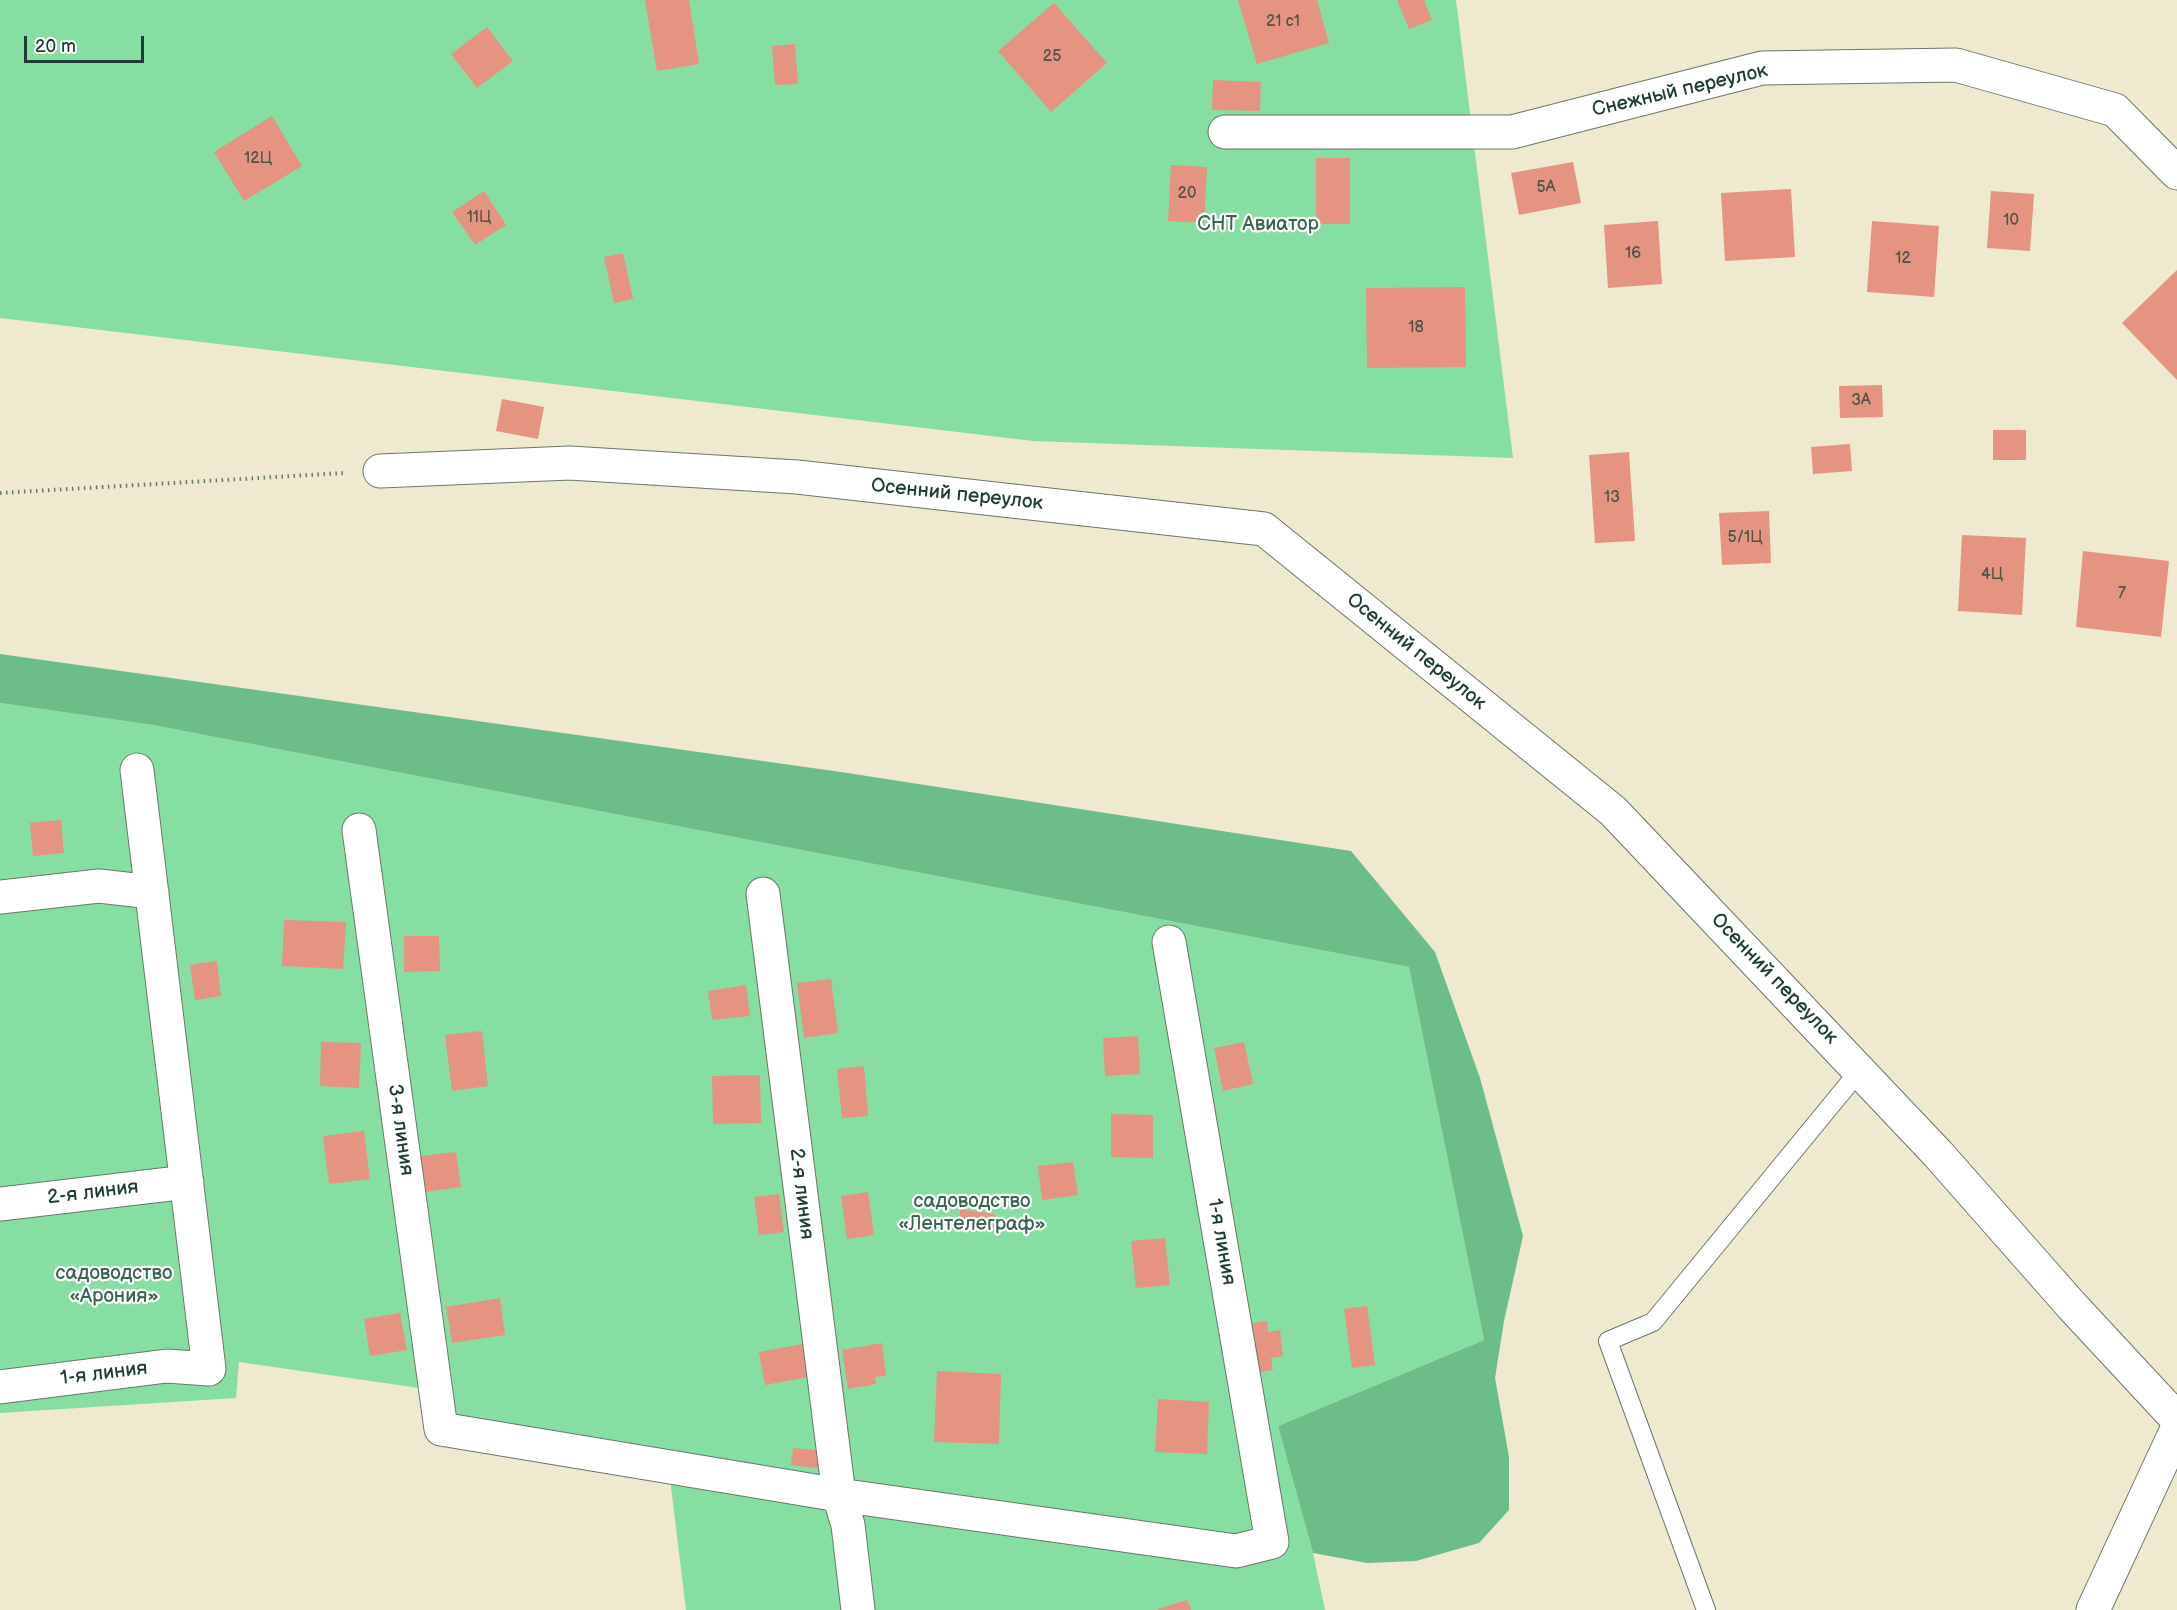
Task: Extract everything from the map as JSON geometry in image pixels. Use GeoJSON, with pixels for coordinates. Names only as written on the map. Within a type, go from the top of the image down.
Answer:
{"type":"FeatureCollection","features":[{"type":"Feature","properties":{"kind":"street","name":"Снежный переулок"},"geometry":{"type":"LineString","coordinates":[[1225,132],[1512,132],[1762,68],[1956,65],[2115,110],[2177,173]]}},
{"type":"Feature","properties":{"kind":"street","name":"Осенний переулок"},"geometry":{"type":"LineString","coordinates":[[381,471],[570,463],[762,475],[1264,529],[1613,811],[1938,1154],[2072,1306],[2177,1419]]}},
{"type":"Feature","properties":{"kind":"street"},"geometry":{"type":"LineString","coordinates":[[137,770],[187,1182]]}},
{"type":"Feature","properties":{"kind":"street","name":"3-я линия"},"geometry":{"type":"LineString","coordinates":[[359,830],[441,1429],[839,1495]]}},
{"type":"Feature","properties":{"kind":"street"},"geometry":{"type":"LineString","coordinates":[[0,897],[99,886],[152,892]]}},
{"type":"Feature","properties":{"kind":"street","name":"2-я линия"},"geometry":{"type":"LineString","coordinates":[[763,894],[839,1495],[848,1525],[858,1610]]}},
{"type":"Feature","properties":{"kind":"street","name":"1-я линия"},"geometry":{"type":"LineString","coordinates":[[839,1495],[1236,1551],[1272,1542],[1169,942]]}},
{"type":"Feature","properties":{"kind":"street","name":"2-я линия"},"geometry":{"type":"LineString","coordinates":[[0,1204],[187,1182]]}},
{"type":"Feature","properties":{"kind":"street","name":"1-я линия"},"geometry":{"type":"LineString","coordinates":[[0,1388],[167,1366],[209,1369],[187,1182]]}},
{"type":"Feature","properties":{"kind":"street"},"geometry":{"type":"LineString","coordinates":[[2093,1610],[2177,1429]]}},
{"type":"Feature","properties":{"kind":"lane"},"geometry":{"type":"LineString","coordinates":[[1706,1610],[1608,1341],[1653,1322],[1860,1070]]}},
{"type":"Feature","properties":{"kind":"path"},"geometry":{"type":"LineString","coordinates":[[0,492],[381,471]]}},
{"type":"Feature","properties":{"kind":"green space","name":"СНТ Авиатор"},"geometry":{"type":"Polygon","coordinates":[[[0,0],[1456,0],[1513,458],[1033,441],[0,318],[0,0]]]}},
{"type":"Feature","properties":{"kind":"green space"},"geometry":{"type":"Polygon","coordinates":[[[0,654],[841,772],[1351,851],[1435,952],[1480,1078],[1523,1236],[1504,1321],[1495,1378],[1509,1457],[1509,1510],[1479,1543],[1416,1561],[1367,1563],[1313,1553],[1278,1426],[1484,1340],[1409,967],[153,725],[0,703],[0,654]]]}},
{"type":"Feature","properties":{"kind":"green space","name":"садоводство «Лентелеграф»"},"geometry":{"type":"Polygon","coordinates":[[[0,703],[153,725],[1409,967],[1484,1340],[1278,1426],[1313,1553],[1325,1610],[686,1610],[670,1479],[439,1443],[426,1389],[239,1362],[236,1398],[0,1413],[0,703]]]}},
{"type":"Feature","properties":{"kind":"building"},"geometry":{"type":"Polygon","coordinates":[[[645,0],[689,0],[699,64],[657,71],[645,0]]]}},
{"type":"Feature","properties":{"kind":"building"},"geometry":{"type":"Polygon","coordinates":[[[1238,0],[1317,0],[1329,43],[1257,64],[1238,0]]]}},
{"type":"Feature","properties":{"kind":"building"},"geometry":{"type":"Polygon","coordinates":[[[1397,0],[1424,0],[1432,20],[1409,29],[1397,0]]]}},
{"type":"Feature","properties":{"kind":"building"},"geometry":{"type":"Polygon","coordinates":[[[1054,3],[1107,63],[1051,112],[998,51],[1054,3]]]}},
{"type":"Feature","properties":{"kind":"building"},"geometry":{"type":"Polygon","coordinates":[[[487,27],[513,61],[477,88],[451,54],[487,27]]]}},
{"type":"Feature","properties":{"kind":"building"},"geometry":{"type":"Polygon","coordinates":[[[795,44],[798,84],[775,85],[772,46],[795,44]]]}},
{"type":"Feature","properties":{"kind":"building"},"geometry":{"type":"Polygon","coordinates":[[[1213,80],[1261,82],[1260,111],[1212,110],[1213,80]]]}},
{"type":"Feature","properties":{"kind":"building"},"geometry":{"type":"Polygon","coordinates":[[[272,116],[302,166],[244,201],[214,152],[272,116]]]}},
{"type":"Feature","properties":{"kind":"building"},"geometry":{"type":"Polygon","coordinates":[[[1316,158],[1350,158],[1350,224],[1316,224],[1316,158]]]}},
{"type":"Feature","properties":{"kind":"building"},"geometry":{"type":"Polygon","coordinates":[[[1573,162],[1581,203],[1519,215],[1511,173],[1573,162]]]}},
{"type":"Feature","properties":{"kind":"building"},"geometry":{"type":"Polygon","coordinates":[[[1171,165],[1207,167],[1204,223],[1168,221],[1171,165]]]}},
{"type":"Feature","properties":{"kind":"building"},"geometry":{"type":"Polygon","coordinates":[[[1791,189],[1795,257],[1725,261],[1721,193],[1791,189]]]}},
{"type":"Feature","properties":{"kind":"building"},"geometry":{"type":"Polygon","coordinates":[[[484,191],[506,225],[475,245],[452,212],[484,191]]]}},
{"type":"Feature","properties":{"kind":"building"},"geometry":{"type":"Polygon","coordinates":[[[1991,191],[2034,194],[2030,251],[1987,248],[1991,191]]]}},
{"type":"Feature","properties":{"kind":"building"},"geometry":{"type":"Polygon","coordinates":[[[1658,221],[1662,284],[1608,288],[1604,225],[1658,221]]]}},
{"type":"Feature","properties":{"kind":"building"},"geometry":{"type":"Polygon","coordinates":[[[1872,221],[1939,226],[1934,297],[1867,292],[1872,221]]]}},
{"type":"Feature","properties":{"kind":"building"},"geometry":{"type":"Polygon","coordinates":[[[623,253],[633,299],[614,303],[604,257],[623,253]]]}},
{"type":"Feature","properties":{"kind":"building"},"geometry":{"type":"Polygon","coordinates":[[[2177,270],[2177,380],[2122,323],[2177,270]]]}},
{"type":"Feature","properties":{"kind":"building"},"geometry":{"type":"Polygon","coordinates":[[[1465,287],[1466,367],[1367,368],[1366,288],[1465,287]]]}},
{"type":"Feature","properties":{"kind":"building"},"geometry":{"type":"Polygon","coordinates":[[[1882,385],[1883,417],[1840,418],[1839,386],[1882,385]]]}},
{"type":"Feature","properties":{"kind":"building"},"geometry":{"type":"Polygon","coordinates":[[[502,399],[544,407],[538,439],[496,431],[502,399]]]}},
{"type":"Feature","properties":{"kind":"building"},"geometry":{"type":"Polygon","coordinates":[[[1993,430],[2026,430],[2026,460],[1993,460],[1993,430]]]}},
{"type":"Feature","properties":{"kind":"building"},"geometry":{"type":"Polygon","coordinates":[[[1850,444],[1852,471],[1813,474],[1811,447],[1850,444]]]}},
{"type":"Feature","properties":{"kind":"building"},"geometry":{"type":"Polygon","coordinates":[[[1629,452],[1635,541],[1595,543],[1589,455],[1629,452]]]}},
{"type":"Feature","properties":{"kind":"building"},"geometry":{"type":"Polygon","coordinates":[[[1769,511],[1771,563],[1722,565],[1719,513],[1769,511]]]}},
{"type":"Feature","properties":{"kind":"building"},"geometry":{"type":"Polygon","coordinates":[[[1962,535],[2026,538],[2022,615],[1958,611],[1962,535]]]}},
{"type":"Feature","properties":{"kind":"building"},"geometry":{"type":"Polygon","coordinates":[[[2083,551],[2169,561],[2161,637],[2076,627],[2083,551]]]}},
{"type":"Feature","properties":{"kind":"building"},"geometry":{"type":"Polygon","coordinates":[[[61,820],[64,853],[33,856],[30,823],[61,820]]]}},
{"type":"Feature","properties":{"kind":"building"},"geometry":{"type":"Polygon","coordinates":[[[284,920],[346,922],[343,969],[282,966],[284,920]]]}},
{"type":"Feature","properties":{"kind":"building"},"geometry":{"type":"Polygon","coordinates":[[[404,936],[439,936],[440,971],[404,972],[404,936]]]}},
{"type":"Feature","properties":{"kind":"building"},"geometry":{"type":"Polygon","coordinates":[[[217,961],[221,996],[195,1000],[190,965],[217,961]]]}},
{"type":"Feature","properties":{"kind":"building"},"geometry":{"type":"Polygon","coordinates":[[[831,979],[838,1033],[804,1038],[797,983],[831,979]]]}},
{"type":"Feature","properties":{"kind":"building"},"geometry":{"type":"Polygon","coordinates":[[[746,985],[750,1016],[712,1020],[708,991],[746,985]]]}},
{"type":"Feature","properties":{"kind":"building"},"geometry":{"type":"Polygon","coordinates":[[[482,1031],[488,1086],[452,1091],[445,1035],[482,1031]]]}},
{"type":"Feature","properties":{"kind":"building"},"geometry":{"type":"Polygon","coordinates":[[[1138,1036],[1140,1074],[1105,1076],[1103,1038],[1138,1036]]]}},
{"type":"Feature","properties":{"kind":"building"},"geometry":{"type":"Polygon","coordinates":[[[321,1042],[361,1043],[359,1088],[320,1086],[321,1042]]]}},
{"type":"Feature","properties":{"kind":"building"},"geometry":{"type":"Polygon","coordinates":[[[1244,1042],[1253,1084],[1223,1091],[1214,1048],[1244,1042]]]}},
{"type":"Feature","properties":{"kind":"building"},"geometry":{"type":"Polygon","coordinates":[[[864,1066],[868,1116],[842,1118],[837,1069],[864,1066]]]}},
{"type":"Feature","properties":{"kind":"building"},"geometry":{"type":"Polygon","coordinates":[[[760,1075],[761,1123],[713,1124],[712,1076],[760,1075]]]}},
{"type":"Feature","properties":{"kind":"building"},"geometry":{"type":"Polygon","coordinates":[[[1111,1114],[1153,1115],[1153,1158],[1111,1157],[1111,1114]]]}},
{"type":"Feature","properties":{"kind":"building"},"geometry":{"type":"Polygon","coordinates":[[[364,1131],[370,1179],[329,1184],[323,1136],[364,1131]]]}},
{"type":"Feature","properties":{"kind":"building"},"geometry":{"type":"Polygon","coordinates":[[[456,1152],[461,1187],[426,1192],[421,1156],[456,1152]]]}},
{"type":"Feature","properties":{"kind":"building"},"geometry":{"type":"Polygon","coordinates":[[[1073,1162],[1078,1195],[1042,1200],[1038,1166],[1073,1162]]]}},
{"type":"Feature","properties":{"kind":"building"},"geometry":{"type":"Polygon","coordinates":[[[868,1192],[874,1235],[847,1239],[841,1196],[868,1192]]]}},
{"type":"Feature","properties":{"kind":"building"},"geometry":{"type":"Polygon","coordinates":[[[779,1194],[784,1232],[759,1235],[754,1197],[779,1194]]]}},
{"type":"Feature","properties":{"kind":"building"},"geometry":{"type":"Polygon","coordinates":[[[960,1209],[995,1214],[994,1227],[959,1222],[960,1209]]]}},
{"type":"Feature","properties":{"kind":"building"},"geometry":{"type":"Polygon","coordinates":[[[1165,1238],[1170,1285],[1136,1288],[1131,1241],[1165,1238]]]}},
{"type":"Feature","properties":{"kind":"building"},"geometry":{"type":"Polygon","coordinates":[[[500,1298],[505,1335],[452,1343],[446,1307],[500,1298]]]}},
{"type":"Feature","properties":{"kind":"building"},"geometry":{"type":"Polygon","coordinates":[[[1367,1306],[1375,1365],[1352,1368],[1344,1309],[1367,1306]]]}},
{"type":"Feature","properties":{"kind":"building"},"geometry":{"type":"Polygon","coordinates":[[[400,1313],[407,1350],[370,1356],[364,1319],[400,1313]]]}},
{"type":"Feature","properties":{"kind":"building"},"geometry":{"type":"Polygon","coordinates":[[[1267,1321],[1268,1332],[1280,1330],[1283,1356],[1271,1358],[1273,1370],[1248,1374],[1241,1325],[1267,1321]]]}},
{"type":"Feature","properties":{"kind":"building"},"geometry":{"type":"Polygon","coordinates":[[[882,1343],[886,1376],[875,1377],[876,1384],[848,1389],[842,1350],[882,1343]]]}},
{"type":"Feature","properties":{"kind":"building"},"geometry":{"type":"Polygon","coordinates":[[[803,1344],[809,1377],[765,1385],[759,1352],[803,1344]]]}},
{"type":"Feature","properties":{"kind":"building"},"geometry":{"type":"Polygon","coordinates":[[[937,1371],[1001,1374],[999,1444],[934,1442],[937,1371]]]}},
{"type":"Feature","properties":{"kind":"building"},"geometry":{"type":"Polygon","coordinates":[[[1158,1399],[1209,1402],[1207,1454],[1155,1452],[1158,1399]]]}},
{"type":"Feature","properties":{"kind":"building"},"geometry":{"type":"Polygon","coordinates":[[[793,1448],[826,1451],[824,1469],[791,1465],[793,1448]]]}},
{"type":"Feature","properties":{"kind":"building"},"geometry":{"type":"Polygon","coordinates":[[[1187,1600],[1191,1610],[1158,1610],[1158,1609],[1187,1600]]]}},
{"type":"Feature","properties":{"kind":"park label","name":"садоводство «Арония»"},"geometry":{"type":"Point","coordinates":[114,1286]}}]}
